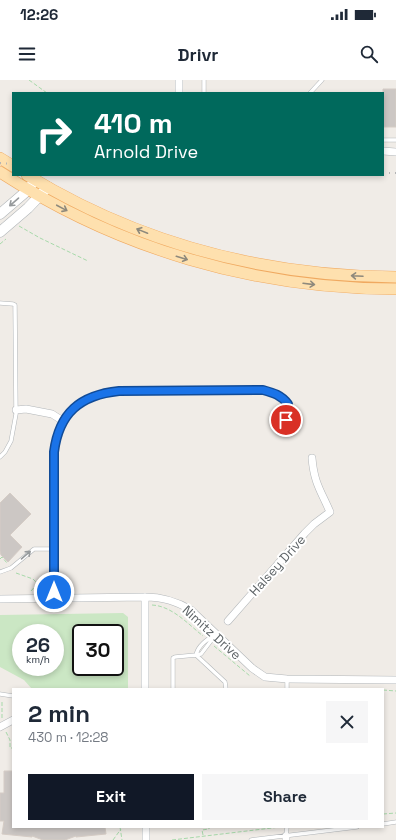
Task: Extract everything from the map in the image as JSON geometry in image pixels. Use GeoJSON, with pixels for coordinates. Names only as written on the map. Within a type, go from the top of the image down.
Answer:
{"type":"FeatureCollection","features":[{"type":"Feature","properties":{"kind":"main road"},"geometry":{"type":"LineString","coordinates":[[0,158],[12,165]]}},
{"type":"Feature","properties":{"kind":"main road"},"geometry":{"type":"LineString","coordinates":[[0,172],[40,197],[112,232],[144,245],[212,266],[258,277],[314,285],[345,288],[396,289]]}},
{"type":"Feature","properties":{"kind":"main road"},"geometry":{"type":"LineString","coordinates":[[0,214],[28,190],[31,178],[112,219],[177,244],[212,254],[286,269],[346,275],[396,277]]}},
{"type":"Feature","properties":{"kind":"main road"},"geometry":{"type":"LineString","coordinates":[[4,235],[12,222],[40,197],[48,187]]}},
{"type":"Feature","properties":{"kind":"street"},"geometry":{"type":"LineString","coordinates":[[179,80],[180,92]]}},
{"type":"Feature","properties":{"kind":"street"},"geometry":{"type":"LineString","coordinates":[[384,151],[396,152]]}},
{"type":"Feature","properties":{"kind":"street"},"geometry":{"type":"LineString","coordinates":[[54,598],[54,452],[57,433],[64,421],[74,409],[93,396],[106,392],[263,390],[277,394],[288,404],[286,420]]}},
{"type":"Feature","properties":{"kind":"street"},"geometry":{"type":"LineString","coordinates":[[16,410],[26,409],[52,414],[64,421]]}},
{"type":"Feature","properties":{"kind":"street","name":"Halsey Drive"},"geometry":{"type":"LineString","coordinates":[[228,621],[305,533],[330,512],[318,487],[312,458]]}},
{"type":"Feature","properties":{"kind":"street"},"geometry":{"type":"LineString","coordinates":[[145,597],[146,688]]}},
{"type":"Feature","properties":{"kind":"street","name":"Nimitz Drive"},"geometry":{"type":"LineString","coordinates":[[0,599],[145,597],[168,599],[180,603],[191,610],[260,674],[272,678],[287,679],[396,680]]}},
{"type":"Feature","properties":{"kind":"street"},"geometry":{"type":"LineString","coordinates":[[2,726],[12,721]]}},
{"type":"Feature","properties":{"kind":"street"},"geometry":{"type":"LineString","coordinates":[[146,828],[146,840]]}},
{"type":"Feature","properties":{"kind":"lane"},"geometry":{"type":"LineString","coordinates":[[204,80],[204,92]]}},
{"type":"Feature","properties":{"kind":"lane"},"geometry":{"type":"LineString","coordinates":[[311,92],[322,80]]}},
{"type":"Feature","properties":{"kind":"lane"},"geometry":{"type":"LineString","coordinates":[[384,140],[396,140]]}},
{"type":"Feature","properties":{"kind":"lane"},"geometry":{"type":"LineString","coordinates":[[0,303],[15,305],[16,410],[11,441],[0,457]]}},
{"type":"Feature","properties":{"kind":"lane"},"geometry":{"type":"LineString","coordinates":[[0,572],[12,568],[34,549],[54,549]]}},
{"type":"Feature","properties":{"kind":"lane"},"geometry":{"type":"LineString","coordinates":[[196,655],[197,650],[207,640],[217,634]]}},
{"type":"Feature","properties":{"kind":"lane"},"geometry":{"type":"LineString","coordinates":[[173,688],[173,658],[201,654],[217,634]]}},
{"type":"Feature","properties":{"kind":"lane"},"geometry":{"type":"LineString","coordinates":[[196,655],[225,682],[226,688]]}},
{"type":"Feature","properties":{"kind":"lane"},"geometry":{"type":"LineString","coordinates":[[287,679],[287,688]]}},
{"type":"Feature","properties":{"kind":"lane"},"geometry":{"type":"LineString","coordinates":[[1,694],[12,696]]}},
{"type":"Feature","properties":{"kind":"lane"},"geometry":{"type":"LineString","coordinates":[[384,824],[396,822]]}},
{"type":"Feature","properties":{"kind":"lane"},"geometry":{"type":"LineString","coordinates":[[286,838],[287,828]]}},
{"type":"Feature","properties":{"kind":"lane"},"geometry":{"type":"LineString","coordinates":[[250,840],[286,838],[351,828]]}},
{"type":"Feature","properties":{"kind":"path"},"geometry":{"type":"LineString","coordinates":[[29,80],[46,92]]}},
{"type":"Feature","properties":{"kind":"path"},"geometry":{"type":"LineString","coordinates":[[12,222],[40,238],[88,261]]}},
{"type":"Feature","properties":{"kind":"path"},"geometry":{"type":"LineString","coordinates":[[0,244],[4,235]]}},
{"type":"Feature","properties":{"kind":"path"},"geometry":{"type":"LineString","coordinates":[[1,557],[8,564]]}},
{"type":"Feature","properties":{"kind":"path"},"geometry":{"type":"LineString","coordinates":[[30,592],[48,572]]}},
{"type":"Feature","properties":{"kind":"path"},"geometry":{"type":"LineString","coordinates":[[16,573],[33,579],[45,591]]}},
{"type":"Feature","properties":{"kind":"path"},"geometry":{"type":"LineString","coordinates":[[145,605],[160,606],[169,610],[207,640]]}},
{"type":"Feature","properties":{"kind":"path"},"geometry":{"type":"LineString","coordinates":[[211,643],[252,677]]}},
{"type":"Feature","properties":{"kind":"path"},"geometry":{"type":"LineString","coordinates":[[384,690],[396,691]]}},
{"type":"Feature","properties":{"kind":"path"},"geometry":{"type":"LineString","coordinates":[[1,694],[2,726],[10,740],[10,748],[12,748]]}},
{"type":"Feature","properties":{"kind":"path"},"geometry":{"type":"LineString","coordinates":[[384,814],[396,813]]}},
{"type":"Feature","properties":{"kind":"path"},"geometry":{"type":"LineString","coordinates":[[113,840],[120,828]]}},
{"type":"Feature","properties":{"kind":"path"},"geometry":{"type":"LineString","coordinates":[[120,828],[122,840]]}},
{"type":"Feature","properties":{"kind":"path"},"geometry":{"type":"LineString","coordinates":[[203,836],[202,830],[210,828]]}},
{"type":"Feature","properties":{"kind":"path"},"geometry":{"type":"LineString","coordinates":[[172,840],[271,828]]}},
{"type":"Feature","properties":{"kind":"green space"},"geometry":{"type":"Polygon","coordinates":[[[123,613],[128,617],[128,688],[31,688],[24,680],[17,676],[64,676],[64,624],[12,624],[12,674],[0,667],[0,615],[123,613]]]}},
{"type":"Feature","properties":{"kind":"building"},"geometry":{"type":"Polygon","coordinates":[[[383,89],[396,89],[396,127],[384,127],[383,89]]]}},
{"type":"Feature","properties":{"kind":"building"},"geometry":{"type":"Polygon","coordinates":[[[10,493],[31,514],[10,535],[22,547],[8,562],[1,555],[0,551],[0,503],[10,493]]]}},
{"type":"Feature","properties":{"kind":"building"},"geometry":{"type":"Polygon","coordinates":[[[4,771],[12,771],[12,828],[105,828],[106,834],[76,836],[65,840],[43,840],[32,836],[2,834],[4,821],[0,821],[0,793],[4,793],[4,771]]]}},
{"type":"Feature","properties":{"kind":"railway"},"geometry":{"type":"LineString","coordinates":[[0,163],[12,164]]}},
{"type":"Feature","properties":{"kind":"railway"},"geometry":{"type":"LineString","coordinates":[[384,173],[396,173]]}},
{"type":"Feature","properties":{"kind":"route"},"geometry":{"type":"LineString","coordinates":[[54,592],[55,442],[57,433],[64,421],[70,413],[83,402],[93,396],[106,392],[119,391],[263,390],[277,394],[288,404],[286,420]]}}]}
